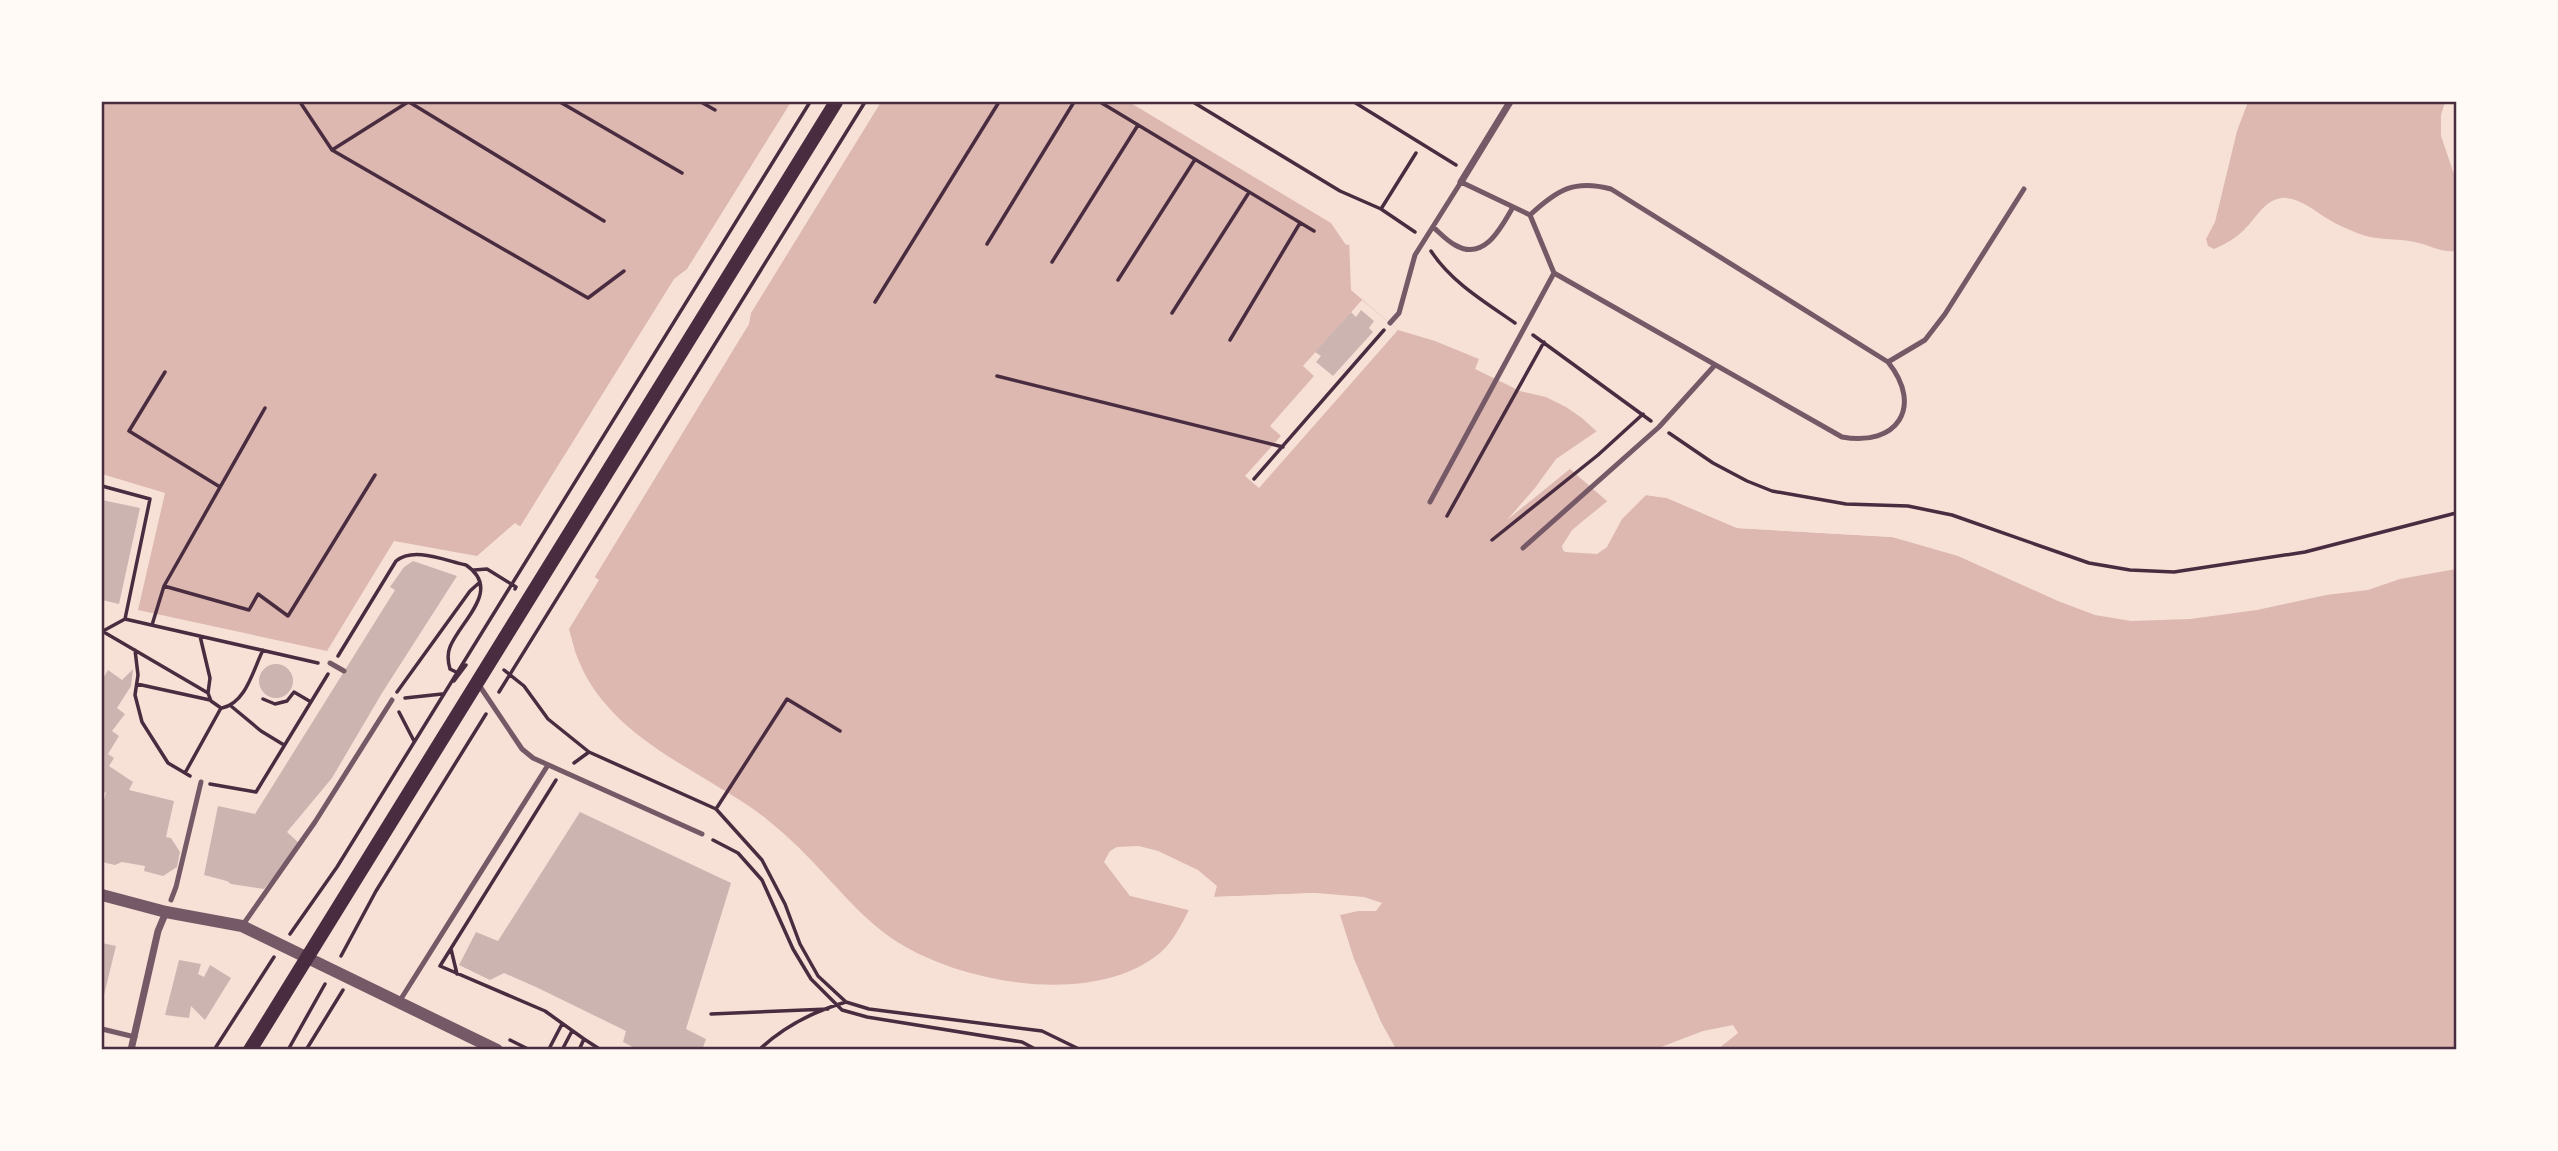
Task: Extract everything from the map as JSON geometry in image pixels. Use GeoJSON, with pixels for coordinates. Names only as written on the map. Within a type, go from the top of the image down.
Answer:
{"type":"FeatureCollection","features":[{"type":"Feature","properties":{"kind":"main road"},"geometry":{"type":"LineString","coordinates":[[250,1049],[836,102]]}},
{"type":"Feature","properties":{"kind":"street"},"geometry":{"type":"LineString","coordinates":[[1461,181],[1510,102]]}},
{"type":"Feature","properties":{"kind":"street"},"geometry":{"type":"LineString","coordinates":[[102,895],[169,906],[242,926],[497,1049]]}},
{"type":"Feature","properties":{"kind":"street"},"geometry":{"type":"LineString","coordinates":[[131,1049],[156,939],[169,906]]}},
{"type":"Feature","properties":{"kind":"lane"},"geometry":{"type":"LineString","coordinates":[[1390,324],[1399,313],[1415,255],[1461,181],[1530,215],[1554,273],[1842,438],[1858,440],[1888,431],[1900,421],[1906,405],[1905,390],[1888,362],[1611,189],[1591,184],[1570,186],[1549,198],[1530,215]]}},
{"type":"Feature","properties":{"kind":"lane"},"geometry":{"type":"LineString","coordinates":[[1888,362],[1926,340],[2024,189]]}},
{"type":"Feature","properties":{"kind":"lane"},"geometry":{"type":"LineString","coordinates":[[1433,227],[1456,246],[1473,250],[1490,242],[1499,233],[1513,207]]}},
{"type":"Feature","properties":{"kind":"lane"},"geometry":{"type":"LineString","coordinates":[[1430,502],[1554,273]]}},
{"type":"Feature","properties":{"kind":"lane"},"geometry":{"type":"LineString","coordinates":[[1523,548],[1660,427],[1715,365]]}},
{"type":"Feature","properties":{"kind":"lane"},"geometry":{"type":"LineString","coordinates":[[544,581],[478,684],[522,749],[533,758],[702,834]]}},
{"type":"Feature","properties":{"kind":"lane"},"geometry":{"type":"LineString","coordinates":[[330,663],[344,671]]}},
{"type":"Feature","properties":{"kind":"lane"},"geometry":{"type":"LineString","coordinates":[[242,926],[315,822],[392,700]]}},
{"type":"Feature","properties":{"kind":"lane"},"geometry":{"type":"LineString","coordinates":[[399,1002],[548,765]]}},
{"type":"Feature","properties":{"kind":"lane"},"geometry":{"type":"LineString","coordinates":[[169,906],[201,782]]}},
{"type":"Feature","properties":{"kind":"lane"},"geometry":{"type":"LineString","coordinates":[[102,1029],[135,1037]]}},
{"type":"Feature","properties":{"kind":"path"},"geometry":{"type":"LineString","coordinates":[[300,102],[332,150],[588,299],[624,271]]}},
{"type":"Feature","properties":{"kind":"path"},"geometry":{"type":"LineString","coordinates":[[332,150],[408,102],[604,220]]}},
{"type":"Feature","properties":{"kind":"path"},"geometry":{"type":"LineString","coordinates":[[560,102],[682,173]]}},
{"type":"Feature","properties":{"kind":"path"},"geometry":{"type":"LineString","coordinates":[[701,102],[715,110]]}},
{"type":"Feature","properties":{"kind":"path"},"geometry":{"type":"LineString","coordinates":[[289,935],[337,867],[810,102]]}},
{"type":"Feature","properties":{"kind":"path"},"geometry":{"type":"LineString","coordinates":[[337,963],[376,891],[865,102]]}},
{"type":"Feature","properties":{"kind":"path"},"geometry":{"type":"LineString","coordinates":[[875,302],[999,102]]}},
{"type":"Feature","properties":{"kind":"path"},"geometry":{"type":"LineString","coordinates":[[987,244],[1074,102]]}},
{"type":"Feature","properties":{"kind":"path"},"geometry":{"type":"LineString","coordinates":[[1100,102],[1314,231]]}},
{"type":"Feature","properties":{"kind":"path"},"geometry":{"type":"LineString","coordinates":[[1193,102],[1340,191],[1381,209],[1425,240],[1439,263],[1455,279],[1504,315]]}},
{"type":"Feature","properties":{"kind":"path"},"geometry":{"type":"LineString","coordinates":[[1354,102],[1467,172]]}},
{"type":"Feature","properties":{"kind":"path"},"geometry":{"type":"LineString","coordinates":[[1052,262],[1138,125]]}},
{"type":"Feature","properties":{"kind":"path"},"geometry":{"type":"LineString","coordinates":[[1381,209],[1416,153]]}},
{"type":"Feature","properties":{"kind":"path"},"geometry":{"type":"LineString","coordinates":[[1118,280],[1194,160]]}},
{"type":"Feature","properties":{"kind":"path"},"geometry":{"type":"LineString","coordinates":[[1172,313],[1248,193]]}},
{"type":"Feature","properties":{"kind":"path"},"geometry":{"type":"LineString","coordinates":[[1230,340],[1300,223]]}},
{"type":"Feature","properties":{"kind":"path"},"geometry":{"type":"LineString","coordinates":[[1254,479],[1390,324]]}},
{"type":"Feature","properties":{"kind":"path"},"geometry":{"type":"LineString","coordinates":[[1447,516],[1544,342],[1643,414],[1598,455],[1492,540]]}},
{"type":"Feature","properties":{"kind":"path"},"geometry":{"type":"LineString","coordinates":[[166,372],[129,431],[220,487]]}},
{"type":"Feature","properties":{"kind":"path"},"geometry":{"type":"LineString","coordinates":[[997,376],[1283,447]]}},
{"type":"Feature","properties":{"kind":"path"},"geometry":{"type":"LineString","coordinates":[[152,625],[164,586],[265,408]]}},
{"type":"Feature","properties":{"kind":"path"},"geometry":{"type":"LineString","coordinates":[[1680,441],[1735,475],[1772,492],[1846,504],[1908,506],[1952,515],[2089,563],[2130,570],[2174,572],[2281,556],[2456,513]]}},
{"type":"Feature","properties":{"kind":"path"},"geometry":{"type":"LineString","coordinates":[[164,586],[249,610],[258,594],[288,616],[375,475]]}},
{"type":"Feature","properties":{"kind":"path"},"geometry":{"type":"LineString","coordinates":[[102,486],[150,499],[125,619]]}},
{"type":"Feature","properties":{"kind":"path"},"geometry":{"type":"LineString","coordinates":[[102,631],[125,619],[330,663],[337,657],[396,561],[413,553],[466,565],[474,570],[480,582],[480,598],[450,647],[448,659],[450,669],[478,684]]}},
{"type":"Feature","properties":{"kind":"path"},"geometry":{"type":"LineString","coordinates":[[474,570],[487,569],[516,587]]}},
{"type":"Feature","properties":{"kind":"path"},"geometry":{"type":"LineString","coordinates":[[392,700],[470,591],[480,582]]}},
{"type":"Feature","properties":{"kind":"path"},"geometry":{"type":"LineString","coordinates":[[102,631],[208,693]]}},
{"type":"Feature","properties":{"kind":"path"},"geometry":{"type":"LineString","coordinates":[[200,636],[210,678],[208,693],[211,701]]}},
{"type":"Feature","properties":{"kind":"path"},"geometry":{"type":"LineString","coordinates":[[135,650],[135,695],[142,722],[168,763],[201,782],[256,792],[327,675]]}},
{"type":"Feature","properties":{"kind":"path"},"geometry":{"type":"LineString","coordinates":[[137,684],[211,701],[222,708],[231,706],[239,700],[263,650]]}},
{"type":"Feature","properties":{"kind":"path"},"geometry":{"type":"LineString","coordinates":[[392,700],[444,694],[477,651]]}},
{"type":"Feature","properties":{"kind":"path"},"geometry":{"type":"LineString","coordinates":[[263,699],[275,704],[287,701],[294,692],[311,702]]}},
{"type":"Feature","properties":{"kind":"path"},"geometry":{"type":"LineString","coordinates":[[716,809],[787,699],[840,731]]}},
{"type":"Feature","properties":{"kind":"path"},"geometry":{"type":"LineString","coordinates":[[231,706],[284,746]]}},
{"type":"Feature","properties":{"kind":"path"},"geometry":{"type":"LineString","coordinates":[[185,773],[222,708]]}},
{"type":"Feature","properties":{"kind":"path"},"geometry":{"type":"LineString","coordinates":[[407,726],[414,741]]}},
{"type":"Feature","properties":{"kind":"path"},"geometry":{"type":"LineString","coordinates":[[562,771],[440,966],[545,1011],[601,1049]]}},
{"type":"Feature","properties":{"kind":"path"},"geometry":{"type":"LineString","coordinates":[[702,834],[738,853],[762,880],[793,949],[811,979],[836,1005],[867,1017],[1022,1042],[1037,1049]]}},
{"type":"Feature","properties":{"kind":"path"},"geometry":{"type":"LineString","coordinates":[[214,1049],[282,947]]}},
{"type":"Feature","properties":{"kind":"path"},"geometry":{"type":"LineString","coordinates":[[451,949],[457,974]]}},
{"type":"Feature","properties":{"kind":"path"},"geometry":{"type":"LineString","coordinates":[[288,1049],[330,975]]}},
{"type":"Feature","properties":{"kind":"path"},"geometry":{"type":"LineString","coordinates":[[306,1049],[338,998]]}},
{"type":"Feature","properties":{"kind":"path"},"geometry":{"type":"LineString","coordinates":[[759,1049],[771,1038],[807,1017],[846,1002],[869,1009],[1042,1031],[1070,1047],[1081,1049]]}},
{"type":"Feature","properties":{"kind":"path"},"geometry":{"type":"LineString","coordinates":[[711,1014],[828,1009]]}},
{"type":"Feature","properties":{"kind":"path"},"geometry":{"type":"LineString","coordinates":[[550,1047],[562,1024]]}},
{"type":"Feature","properties":{"kind":"path"},"geometry":{"type":"LineString","coordinates":[[562,1049],[572,1031]]}},
{"type":"Feature","properties":{"kind":"path"},"geometry":{"type":"LineString","coordinates":[[579,1049],[584,1039]]}},
{"type":"Feature","properties":{"kind":"shaded area"},"geometry":{"type":"Polygon","coordinates":[[[102,102],[1149,102],[1335,215],[1349,238],[1351,290],[1398,330],[1435,341],[1479,359],[1475,369],[1520,391],[1546,397],[1566,407],[1605,439],[1570,469],[1608,502],[1583,521],[1587,528],[1646,495],[1667,498],[1737,528],[1892,537],[1954,548],[2048,591],[2100,606],[2159,609],[2259,598],[2456,558],[2456,1049],[1396,1049],[1381,1022],[1354,959],[1340,915],[1331,901],[1316,893],[1213,897],[1159,861],[1128,857],[1119,867],[1131,887],[1152,900],[1189,910],[1165,949],[1133,970],[1101,980],[1030,984],[958,969],[926,957],[899,943],[875,925],[800,849],[764,817],[647,742],[614,713],[588,679],[577,656],[569,629],[599,580],[515,523],[477,556],[394,541],[327,651],[138,610],[165,493],[102,474],[102,102]]]}},
{"type":"Feature","properties":{"kind":"shaded area"},"geometry":{"type":"Polygon","coordinates":[[[2248,102],[2445,102],[2441,115],[2441,136],[2456,180],[2456,251],[2441,250],[2415,242],[2364,236],[2335,223],[2300,202],[2287,198],[2270,203],[2231,240],[2214,249],[2208,246],[2206,239],[2215,222],[2237,131],[2248,102]]]}},
{"type":"Feature","properties":{"kind":"pier"},"geometry":{"type":"Polygon","coordinates":[[[791,102],[881,102],[751,313],[749,324],[593,580],[518,530],[674,279],[687,269],[791,102]]]}},
{"type":"Feature","properties":{"kind":"pier"},"geometry":{"type":"Polygon","coordinates":[[[1129,102],[1156,102],[1337,212],[1352,236],[1352,244],[1346,245],[1331,223],[1129,102]]]}},
{"type":"Feature","properties":{"kind":"pier"},"geometry":{"type":"Polygon","coordinates":[[[1362,300],[1398,330],[1259,488],[1245,476],[1281,436],[1270,426],[1314,376],[1303,366],[1362,300]]]}},
{"type":"Feature","properties":{"kind":"pier"},"geometry":{"type":"Polygon","coordinates":[[[1600,429],[1608,438],[1507,520],[1556,459],[1600,429]]]}},
{"type":"Feature","properties":{"kind":"pier"},"geometry":{"type":"Polygon","coordinates":[[[1646,491],[1668,494],[1737,525],[1892,533],[1954,545],[2049,587],[2101,602],[2159,606],[2259,594],[2358,577],[2456,555],[2456,569],[2400,579],[2368,590],[2326,595],[2257,610],[2190,619],[2131,621],[2095,615],[1958,556],[1892,537],[1737,528],[1667,498],[1646,495],[1622,519],[1607,547],[1597,554],[1563,550],[1562,546],[1572,530],[1610,499],[1610,504],[1587,524],[1646,491]]]}},
{"type":"Feature","properties":{"kind":"pier"},"geometry":{"type":"Polygon","coordinates":[[[1139,846],[1158,851],[1198,870],[1217,886],[1214,897],[1316,893],[1364,897],[1382,903],[1376,911],[1358,911],[1336,916],[1329,904],[1315,896],[1212,900],[1186,880],[1157,864],[1136,859],[1123,864],[1123,870],[1144,893],[1191,907],[1187,922],[1189,910],[1130,896],[1104,862],[1110,851],[1117,847],[1139,846]]]}},
{"type":"Feature","properties":{"kind":"pier"},"geometry":{"type":"Polygon","coordinates":[[[1733,1025],[1738,1033],[1718,1049],[1656,1049],[1703,1031],[1733,1025]]]}},
{"type":"Feature","properties":{"kind":"building"},"geometry":{"type":"Polygon","coordinates":[[[1361,310],[1374,321],[1369,328],[1373,332],[1333,376],[1316,362],[1321,356],[1315,352],[1351,312],[1356,317],[1361,310]]]}},
{"type":"Feature","properties":{"kind":"building"},"geometry":{"type":"Polygon","coordinates":[[[102,500],[140,508],[119,604],[102,600],[102,500]]]}},
{"type":"Feature","properties":{"kind":"building"},"geometry":{"type":"Polygon","coordinates":[[[413,561],[457,576],[382,693],[332,778],[287,832],[300,844],[264,889],[231,884],[204,875],[218,806],[255,814],[395,590],[390,587],[404,567],[413,561]]]}},
{"type":"Feature","properties":{"kind":"building"},"geometry":{"type":"Polygon","coordinates":[[[276,664],[288,669],[293,681],[288,693],[276,698],[264,693],[259,681],[264,669],[276,664]]]}},
{"type":"Feature","properties":{"kind":"building"},"geometry":{"type":"Polygon","coordinates":[[[133,669],[131,686],[117,708],[125,714],[112,731],[119,736],[108,754],[114,758],[109,766],[133,782],[129,790],[174,801],[166,837],[171,838],[180,852],[177,867],[163,876],[144,871],[145,866],[102,862],[102,809],[106,792],[102,794],[102,680],[108,670],[122,680],[133,669]]]}},
{"type":"Feature","properties":{"kind":"building"},"geometry":{"type":"Polygon","coordinates":[[[580,812],[731,883],[686,1029],[706,1039],[702,1050],[639,1050],[623,1042],[626,1031],[536,987],[504,973],[490,980],[459,965],[476,932],[498,941],[580,812]]]}},
{"type":"Feature","properties":{"kind":"building"},"geometry":{"type":"Polygon","coordinates":[[[102,943],[116,946],[104,995],[102,995],[102,943]]]}},
{"type":"Feature","properties":{"kind":"building"},"geometry":{"type":"Polygon","coordinates":[[[179,960],[201,964],[198,974],[204,977],[210,965],[231,978],[205,1020],[191,1006],[189,1018],[165,1015],[179,960]]]}}]}
